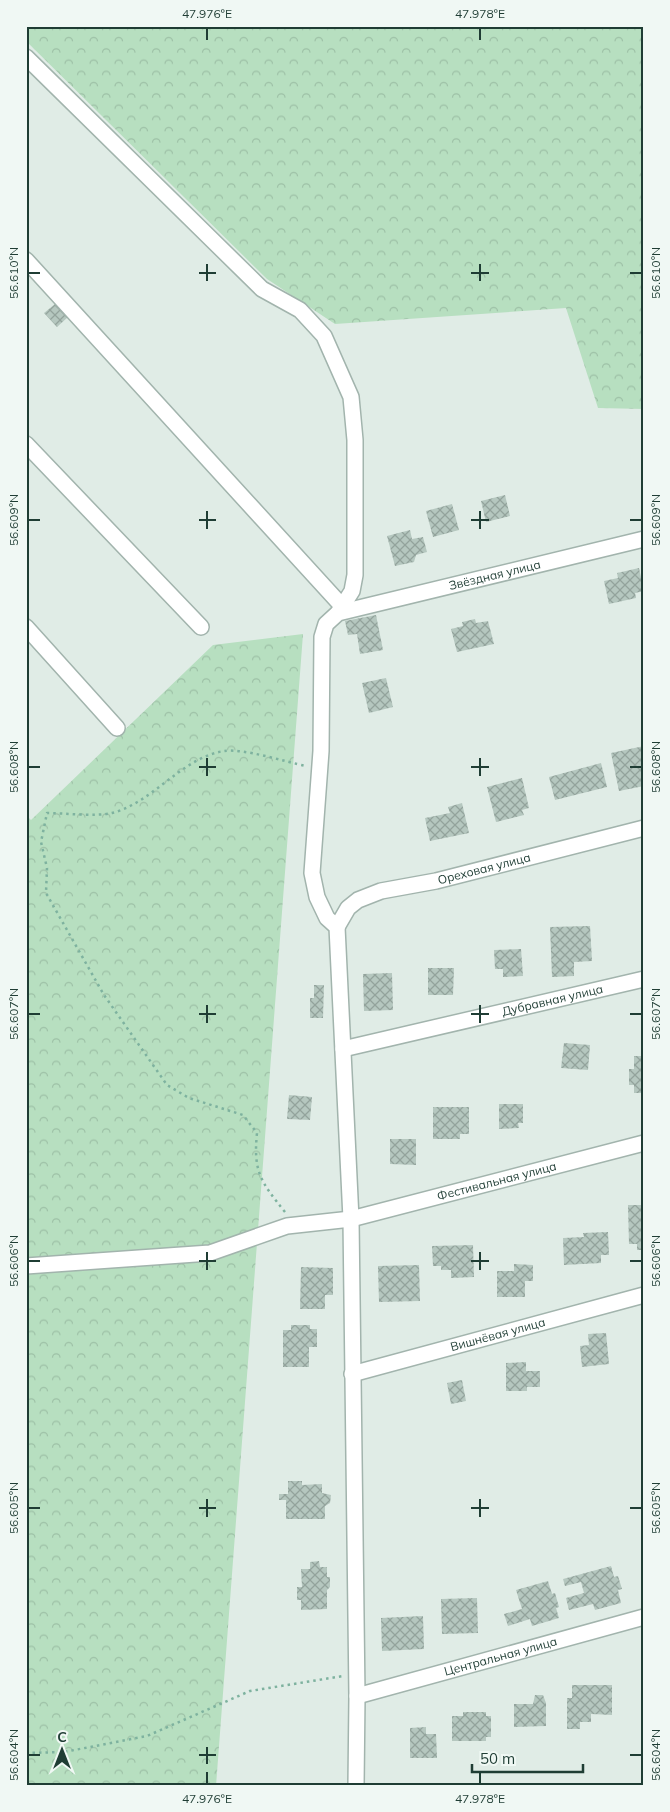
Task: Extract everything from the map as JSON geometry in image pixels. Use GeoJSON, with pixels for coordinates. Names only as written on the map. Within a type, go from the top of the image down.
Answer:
{"type":"FeatureCollection","features":[{"type":"Feature","properties":{"kind":"street"},"geometry":{"type":"LineString","coordinates":[[26,57],[262,290],[300,310],[324,336],[350,397],[355,440],[355,575],[352,591],[341,610],[326,624],[322,637],[320,652],[323,678],[312,873],[317,897],[327,918],[337,926],[343,1049],[351,1219],[357,1674],[356,1786]]}},
{"type":"Feature","properties":{"kind":"street"},"geometry":{"type":"LineString","coordinates":[[26,260],[341,610]]}},
{"type":"Feature","properties":{"kind":"street"},"geometry":{"type":"LineString","coordinates":[[26,444],[201,626]]}},
{"type":"Feature","properties":{"kind":"street","name":"Звёздная улица"},"geometry":{"type":"LineString","coordinates":[[341,610],[644,539]]}},
{"type":"Feature","properties":{"kind":"street"},"geometry":{"type":"LineString","coordinates":[[26,627],[117,728]]}},
{"type":"Feature","properties":{"kind":"street","name":"Ореховая улица"},"geometry":{"type":"LineString","coordinates":[[337,926],[348,908],[358,900],[382,891],[436,880],[644,828]]}},
{"type":"Feature","properties":{"kind":"street","name":"Дубравная улица"},"geometry":{"type":"LineString","coordinates":[[343,1049],[644,978]]}},
{"type":"Feature","properties":{"kind":"street","name":"Фестивальная улица"},"geometry":{"type":"LineString","coordinates":[[26,1266],[210,1253],[287,1226],[351,1219],[644,1143]]}},
{"type":"Feature","properties":{"kind":"street","name":"Вишнёвая улица"},"geometry":{"type":"LineString","coordinates":[[352,1374],[644,1295]]}},
{"type":"Feature","properties":{"kind":"street","name":"Центральная улица"},"geometry":{"type":"LineString","coordinates":[[357,1696],[644,1618]]}},
{"type":"Feature","properties":{"kind":"path"},"geometry":{"type":"LineString","coordinates":[[287,1226],[285,1213],[264,1185],[254,1159],[257,1133],[243,1115],[190,1098],[167,1085],[104,995],[46,893],[47,868],[41,842],[47,813],[110,813],[135,804],[192,763],[225,751],[251,754],[319,769]]}},
{"type":"Feature","properties":{"kind":"path"},"geometry":{"type":"LineString","coordinates":[[26,1753],[64,1752],[147,1736],[250,1691],[357,1674]]}},
{"type":"Feature","properties":{"kind":"green space"},"geometry":{"type":"Polygon","coordinates":[[[26,26],[644,26],[644,409],[598,408],[566,308],[335,324],[267,279],[26,41],[26,26]]]}},
{"type":"Feature","properties":{"kind":"green space"},"geometry":{"type":"Polygon","coordinates":[[[303,634],[216,1786],[26,1786],[26,815],[31,820],[213,645],[303,634]]]}},
{"type":"Feature","properties":{"kind":"building"},"geometry":{"type":"Polygon","coordinates":[[[55,304],[68,317],[57,327],[44,313],[55,304]]]}},
{"type":"Feature","properties":{"kind":"building"},"geometry":{"type":"Polygon","coordinates":[[[505,495],[510,516],[486,522],[481,501],[505,495]]]}},
{"type":"Feature","properties":{"kind":"building"},"geometry":{"type":"Polygon","coordinates":[[[452,504],[459,530],[433,537],[426,511],[452,504]]]}},
{"type":"Feature","properties":{"kind":"building"},"geometry":{"type":"Polygon","coordinates":[[[410,530],[412,539],[423,537],[427,552],[416,555],[414,562],[395,566],[387,536],[410,530]]]}},
{"type":"Feature","properties":{"kind":"building"},"geometry":{"type":"Polygon","coordinates":[[[639,568],[644,591],[635,593],[636,598],[609,604],[604,581],[618,578],[617,573],[639,568]]]}},
{"type":"Feature","properties":{"kind":"building"},"geometry":{"type":"Polygon","coordinates":[[[376,615],[383,650],[360,654],[357,634],[348,635],[345,621],[376,615]]]}},
{"type":"Feature","properties":{"kind":"building"},"geometry":{"type":"Polygon","coordinates":[[[475,619],[476,623],[488,621],[494,644],[457,652],[451,629],[463,626],[462,622],[475,619]]]}},
{"type":"Feature","properties":{"kind":"building"},"geometry":{"type":"Polygon","coordinates":[[[386,678],[393,707],[369,713],[362,683],[386,678]]]}},
{"type":"Feature","properties":{"kind":"building"},"geometry":{"type":"Polygon","coordinates":[[[644,746],[644,786],[619,791],[611,753],[644,746]]]}},
{"type":"Feature","properties":{"kind":"building"},"geometry":{"type":"Polygon","coordinates":[[[601,763],[607,787],[555,800],[549,777],[601,763]]]}},
{"type":"Feature","properties":{"kind":"building"},"geometry":{"type":"Polygon","coordinates":[[[522,778],[529,808],[522,810],[524,815],[496,822],[487,787],[522,778]]]}},
{"type":"Feature","properties":{"kind":"building"},"geometry":{"type":"Polygon","coordinates":[[[462,803],[469,833],[430,841],[425,818],[450,813],[448,807],[462,803]]]}},
{"type":"Feature","properties":{"kind":"building"},"geometry":{"type":"Polygon","coordinates":[[[590,926],[592,961],[574,962],[574,976],[552,977],[550,927],[590,926]]]}},
{"type":"Feature","properties":{"kind":"building"},"geometry":{"type":"Polygon","coordinates":[[[521,949],[523,976],[503,977],[503,969],[495,969],[494,950],[521,949]]]}},
{"type":"Feature","properties":{"kind":"building"},"geometry":{"type":"Polygon","coordinates":[[[428,968],[454,968],[453,995],[428,995],[428,968]]]}},
{"type":"Feature","properties":{"kind":"building"},"geometry":{"type":"Polygon","coordinates":[[[392,973],[393,1010],[364,1011],[363,974],[392,973]]]}},
{"type":"Feature","properties":{"kind":"building"},"geometry":{"type":"Polygon","coordinates":[[[314,985],[324,985],[323,1018],[310,1018],[310,998],[314,998],[314,985]]]}},
{"type":"Feature","properties":{"kind":"building"},"geometry":{"type":"Polygon","coordinates":[[[564,1043],[590,1045],[588,1070],[561,1068],[564,1043]]]}},
{"type":"Feature","properties":{"kind":"building"},"geometry":{"type":"Polygon","coordinates":[[[634,1056],[644,1056],[644,1093],[634,1093],[634,1085],[629,1085],[629,1069],[634,1069],[634,1056]]]}},
{"type":"Feature","properties":{"kind":"building"},"geometry":{"type":"Polygon","coordinates":[[[289,1095],[312,1097],[310,1120],[287,1119],[289,1095]]]}},
{"type":"Feature","properties":{"kind":"building"},"geometry":{"type":"Polygon","coordinates":[[[499,1104],[523,1104],[523,1123],[518,1123],[519,1128],[499,1129],[499,1104]]]}},
{"type":"Feature","properties":{"kind":"building"},"geometry":{"type":"Polygon","coordinates":[[[433,1107],[469,1107],[469,1134],[460,1134],[460,1139],[433,1139],[433,1107]]]}},
{"type":"Feature","properties":{"kind":"building"},"geometry":{"type":"Polygon","coordinates":[[[390,1139],[416,1139],[416,1165],[390,1164],[390,1139]]]}},
{"type":"Feature","properties":{"kind":"building"},"geometry":{"type":"Polygon","coordinates":[[[628,1205],[644,1205],[644,1250],[637,1250],[637,1244],[629,1244],[628,1205]]]}},
{"type":"Feature","properties":{"kind":"building"},"geometry":{"type":"Polygon","coordinates":[[[608,1232],[609,1255],[601,1255],[601,1263],[564,1265],[563,1238],[584,1237],[583,1233],[608,1232]]]}},
{"type":"Feature","properties":{"kind":"building"},"geometry":{"type":"Polygon","coordinates":[[[473,1245],[474,1277],[451,1278],[451,1270],[441,1270],[441,1266],[433,1266],[432,1246],[473,1245]]]}},
{"type":"Feature","properties":{"kind":"building"},"geometry":{"type":"Polygon","coordinates":[[[514,1264],[533,1265],[533,1281],[525,1281],[525,1297],[497,1297],[497,1271],[514,1271],[514,1264]]]}},
{"type":"Feature","properties":{"kind":"building"},"geometry":{"type":"Polygon","coordinates":[[[419,1265],[420,1301],[379,1302],[378,1266],[419,1265]]]}},
{"type":"Feature","properties":{"kind":"building"},"geometry":{"type":"Polygon","coordinates":[[[301,1267],[333,1268],[333,1295],[325,1295],[325,1309],[300,1309],[301,1267]]]}},
{"type":"Feature","properties":{"kind":"building"},"geometry":{"type":"Polygon","coordinates":[[[291,1325],[310,1325],[310,1329],[317,1329],[317,1347],[309,1347],[309,1367],[283,1367],[283,1330],[291,1330],[291,1325]]]}},
{"type":"Feature","properties":{"kind":"building"},"geometry":{"type":"Polygon","coordinates":[[[606,1333],[609,1364],[582,1367],[580,1346],[589,1345],[588,1334],[606,1333]]]}},
{"type":"Feature","properties":{"kind":"building"},"geometry":{"type":"Polygon","coordinates":[[[526,1362],[526,1371],[540,1371],[540,1387],[527,1387],[527,1391],[506,1391],[506,1363],[526,1362]]]}},
{"type":"Feature","properties":{"kind":"building"},"geometry":{"type":"Polygon","coordinates":[[[462,1380],[466,1401],[451,1404],[447,1383],[462,1380]]]}},
{"type":"Feature","properties":{"kind":"building"},"geometry":{"type":"Polygon","coordinates":[[[288,1481],[302,1481],[302,1485],[322,1484],[322,1493],[331,1495],[330,1503],[325,1506],[325,1519],[286,1519],[286,1500],[279,1500],[279,1494],[288,1494],[288,1481]]]}},
{"type":"Feature","properties":{"kind":"building"},"geometry":{"type":"Polygon","coordinates":[[[319,1561],[320,1567],[327,1567],[327,1577],[330,1577],[330,1587],[327,1590],[327,1609],[301,1610],[301,1600],[297,1600],[297,1587],[302,1587],[301,1569],[310,1569],[310,1562],[319,1561]]]}},
{"type":"Feature","properties":{"kind":"building"},"geometry":{"type":"Polygon","coordinates":[[[611,1566],[614,1577],[618,1576],[622,1589],[618,1590],[621,1603],[595,1610],[593,1604],[569,1610],[566,1598],[584,1593],[581,1582],[565,1586],[563,1579],[611,1566]]]}},
{"type":"Feature","properties":{"kind":"building"},"geometry":{"type":"Polygon","coordinates":[[[548,1581],[552,1594],[555,1593],[559,1607],[556,1608],[559,1618],[532,1626],[530,1619],[508,1626],[504,1614],[522,1609],[516,1590],[548,1581]]]}},
{"type":"Feature","properties":{"kind":"building"},"geometry":{"type":"Polygon","coordinates":[[[477,1598],[478,1633],[442,1634],[441,1599],[477,1598]]]}},
{"type":"Feature","properties":{"kind":"building"},"geometry":{"type":"Polygon","coordinates":[[[423,1616],[424,1649],[382,1651],[381,1618],[423,1616]]]}},
{"type":"Feature","properties":{"kind":"building"},"geometry":{"type":"Polygon","coordinates":[[[572,1685],[612,1685],[612,1715],[591,1714],[591,1722],[580,1722],[580,1729],[567,1729],[567,1698],[572,1698],[572,1685]]]}},
{"type":"Feature","properties":{"kind":"building"},"geometry":{"type":"Polygon","coordinates":[[[535,1695],[543,1695],[546,1703],[546,1726],[514,1727],[514,1704],[533,1704],[535,1695]]]}},
{"type":"Feature","properties":{"kind":"building"},"geometry":{"type":"Polygon","coordinates":[[[463,1712],[486,1712],[486,1716],[491,1716],[491,1737],[486,1737],[486,1741],[452,1741],[452,1716],[463,1716],[463,1712]]]}},
{"type":"Feature","properties":{"kind":"building"},"geometry":{"type":"Polygon","coordinates":[[[426,1727],[426,1734],[436,1734],[437,1758],[410,1758],[410,1728],[426,1727]]]}}]}
